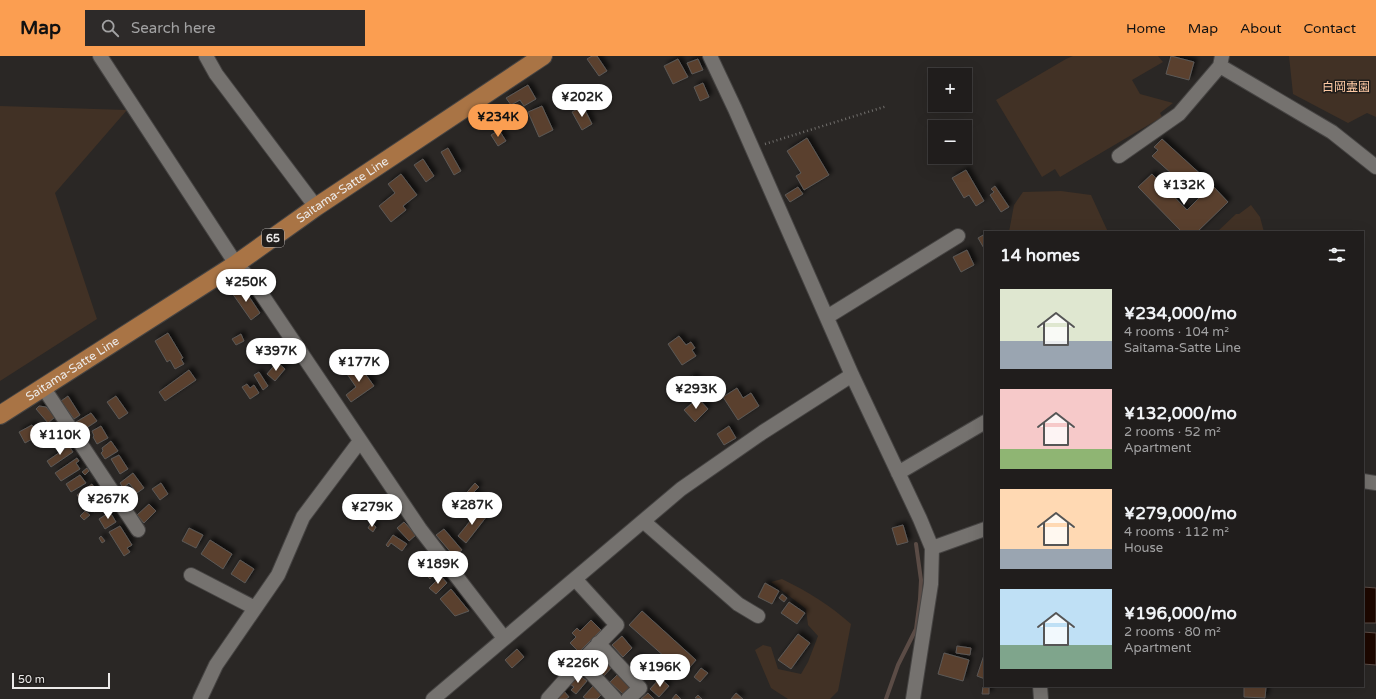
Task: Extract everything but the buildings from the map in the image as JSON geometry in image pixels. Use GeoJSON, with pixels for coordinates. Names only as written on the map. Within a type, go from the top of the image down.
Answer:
{"type":"FeatureCollection","features":[{"type":"Feature","properties":{"kind":"main road","name":"Saitama-Satte Line"},"geometry":{"type":"LineString","coordinates":[[0,415],[236,264],[316,208],[543,56]]}},
{"type":"Feature","properties":{"kind":"street"},"geometry":{"type":"LineString","coordinates":[[100,56],[236,264],[254,283],[420,529],[504,638]]}},
{"type":"Feature","properties":{"kind":"street"},"geometry":{"type":"LineString","coordinates":[[206,56],[216,74],[316,208]]}},
{"type":"Feature","properties":{"kind":"street"},"geometry":{"type":"LineString","coordinates":[[710,56],[753,148],[852,375],[920,519],[932,548],[931,584],[913,699]]}},
{"type":"Feature","properties":{"kind":"street"},"geometry":{"type":"LineString","coordinates":[[1118,156],[1179,114],[1221,61],[1332,132],[1376,167]]}},
{"type":"Feature","properties":{"kind":"street"},"geometry":{"type":"LineString","coordinates":[[827,317],[958,236]]}},
{"type":"Feature","properties":{"kind":"street"},"geometry":{"type":"LineString","coordinates":[[439,697],[504,638],[680,489],[763,432],[852,375]]}},
{"type":"Feature","properties":{"kind":"street"},"geometry":{"type":"LineString","coordinates":[[43,387],[138,530]]}},
{"type":"Feature","properties":{"kind":"street"},"geometry":{"type":"LineString","coordinates":[[898,473],[984,423]]}},
{"type":"Feature","properties":{"kind":"street"},"geometry":{"type":"LineString","coordinates":[[200,699],[216,665],[278,574],[303,516],[360,441]]}},
{"type":"Feature","properties":{"kind":"street"},"geometry":{"type":"LineString","coordinates":[[1364,481],[1376,483]]}},
{"type":"Feature","properties":{"kind":"street"},"geometry":{"type":"LineString","coordinates":[[643,521],[738,604],[758,616]]}},
{"type":"Feature","properties":{"kind":"street"},"geometry":{"type":"LineString","coordinates":[[932,548],[984,529]]}},
{"type":"Feature","properties":{"kind":"street"},"geometry":{"type":"LineString","coordinates":[[191,575],[255,608]]}},
{"type":"Feature","properties":{"kind":"street"},"geometry":{"type":"LineString","coordinates":[[548,699],[580,662],[617,625],[575,579]]}},
{"type":"Feature","properties":{"kind":"street"},"geometry":{"type":"LineString","coordinates":[[598,643],[640,688],[628,699]]}},
{"type":"Feature","properties":{"kind":"street"},"geometry":{"type":"LineString","coordinates":[[580,662],[615,699]]}},
{"type":"Feature","properties":{"kind":"street"},"geometry":{"type":"LineString","coordinates":[[1040,687],[1041,699]]}},
{"type":"Feature","properties":{"kind":"path"},"geometry":{"type":"LineString","coordinates":[[753,148],[888,106]]}},
{"type":"Feature","properties":{"kind":"green space"},"geometry":{"type":"Polygon","coordinates":[[[1073,56],[1158,56],[1163,62],[1132,80],[1140,94],[1173,103],[1160,113],[1162,117],[1060,177],[1055,169],[1042,177],[996,100],[1073,56]]]}},
{"type":"Feature","properties":{"kind":"green space","name":"白岡霊園"},"geometry":{"type":"Polygon","coordinates":[[[1289,56],[1376,56],[1376,117],[1367,113],[1348,123],[1293,94],[1289,56]]]}},
{"type":"Feature","properties":{"kind":"green space"},"geometry":{"type":"Polygon","coordinates":[[[0,106],[127,110],[55,193],[97,319],[0,381],[0,106]]]}},
{"type":"Feature","properties":{"kind":"green space"},"geometry":{"type":"Polygon","coordinates":[[[1061,191],[1091,195],[1108,231],[1009,231],[1014,205],[1023,192],[1061,191]]]}},
{"type":"Feature","properties":{"kind":"green space"},"geometry":{"type":"Polygon","coordinates":[[[1251,205],[1260,217],[1264,231],[1218,231],[1236,214],[1239,214],[1251,205]]]}},
{"type":"Feature","properties":{"kind":"green space"},"geometry":{"type":"Polygon","coordinates":[[[782,579],[818,599],[851,624],[838,691],[830,699],[788,699],[771,688],[755,650],[763,645],[771,647],[778,669],[801,674],[808,662],[818,636],[808,625],[806,609],[771,582],[782,579]]]}},
{"type":"Feature","properties":{"kind":"shaded area"},"geometry":{"type":"Polygon","coordinates":[[[1364,587],[1376,588],[1376,623],[1364,623],[1364,587]]]}},
{"type":"Feature","properties":{"kind":"shaded area"},"geometry":{"type":"Polygon","coordinates":[[[1364,632],[1376,633],[1376,665],[1364,664],[1364,632]]]}},
{"type":"Feature","properties":{"kind":"waterway"},"geometry":{"type":"LineString","coordinates":[[886,699],[898,665],[916,629],[921,580],[916,544]]}}]}
